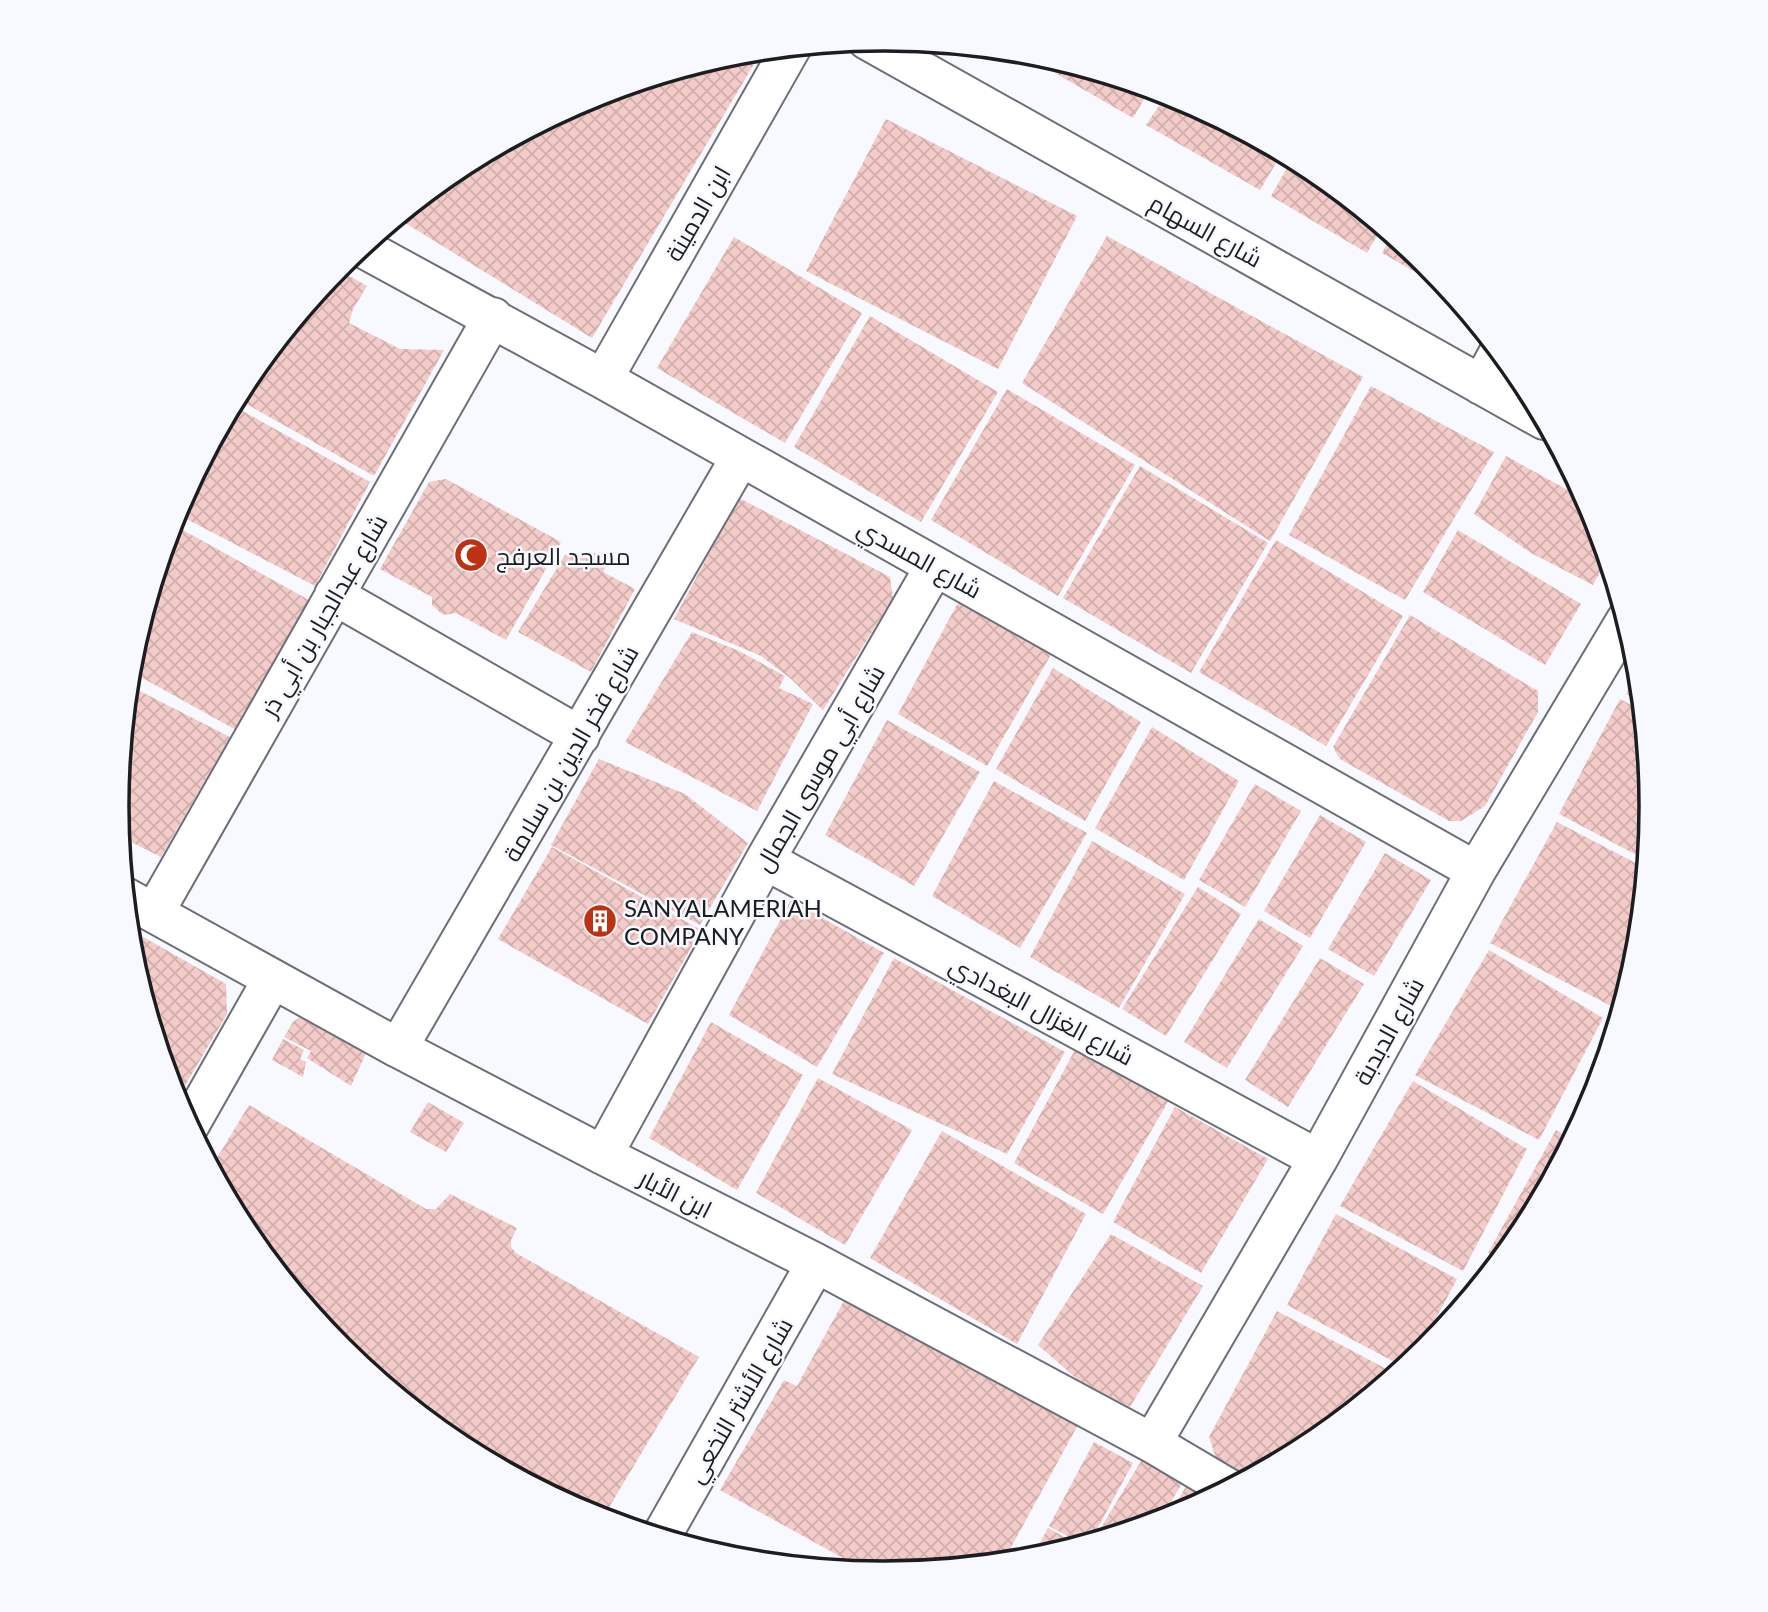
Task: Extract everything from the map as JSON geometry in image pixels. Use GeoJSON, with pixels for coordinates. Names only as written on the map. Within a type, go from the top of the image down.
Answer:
{"type":"FeatureCollection","features":[{"type":"Feature","properties":{"kind":"street","name":"شارع السهام"},"geometry":{"type":"LineString","coordinates":[[892,51],[1527,411]]}},
{"type":"Feature","properties":{"kind":"street","name":"ابن الدمينة"},"geometry":{"type":"LineString","coordinates":[[603,379],[786,57]]}},
{"type":"Feature","properties":{"kind":"street","name":"شارع المسدي"},"geometry":{"type":"LineString","coordinates":[[371,252],[493,317],[1476,872]]}},
{"type":"Feature","properties":{"kind":"street","name":"شارع عبدالجبار بن أبي ذر"},"geometry":{"type":"LineString","coordinates":[[140,905],[334,595],[493,317]]}},
{"type":"Feature","properties":{"kind":"street"},"geometry":{"type":"LineString","coordinates":[[1481,385],[1494,361]]}},
{"type":"Feature","properties":{"kind":"street","name":"شارع فخر الدين بن سلامة"},"geometry":{"type":"LineString","coordinates":[[398,1048],[740,458]]}},
{"type":"Feature","properties":{"kind":"street","name":"شارع أبي موسى الجمال"},"geometry":{"type":"LineString","coordinates":[[603,1155],[765,860],[935,566]]}},
{"type":"Feature","properties":{"kind":"street"},"geometry":{"type":"LineString","coordinates":[[334,595],[580,736]]}},
{"type":"Feature","properties":{"kind":"street","name":"شارع الدبدبة"},"geometry":{"type":"LineString","coordinates":[[1152,1443],[1318,1159],[1476,872],[1619,632]]}},
{"type":"Feature","properties":{"kind":"street","name":"شارع الغزال البغدادي"},"geometry":{"type":"LineString","coordinates":[[765,860],[1318,1159]]}},
{"type":"Feature","properties":{"kind":"street","name":"ابن الأبار"},"geometry":{"type":"LineString","coordinates":[[140,905],[398,1048],[816,1263],[985,1356],[1152,1443],[1219,1483]]}},
{"type":"Feature","properties":{"kind":"street"},"geometry":{"type":"LineString","coordinates":[[195,1115],[272,980]]}},
{"type":"Feature","properties":{"kind":"street","name":"شارع الأشتر النخعي"},"geometry":{"type":"LineString","coordinates":[[667,1529],[816,1263]]}},
{"type":"Feature","properties":{"kind":"building"},"geometry":{"type":"Polygon","coordinates":[[[755,62],[592,338],[405,223],[464,178],[506,152],[595,108],[689,76],[755,62]]]}},
{"type":"Feature","properties":{"kind":"building"},"geometry":{"type":"Polygon","coordinates":[[[1048,69],[1145,98],[1133,118],[1048,69]]]}},
{"type":"Feature","properties":{"kind":"building"},"geometry":{"type":"Polygon","coordinates":[[[1161,103],[1218,129],[1277,161],[1260,190],[1146,125],[1161,103]]]}},
{"type":"Feature","properties":{"kind":"building"},"geometry":{"type":"Polygon","coordinates":[[[886,119],[1077,216],[998,369],[806,271],[886,119]]]}},
{"type":"Feature","properties":{"kind":"building"},"geometry":{"type":"Polygon","coordinates":[[[1287,168],[1378,234],[1367,253],[1271,196],[1287,168]]]}},
{"type":"Feature","properties":{"kind":"building"},"geometry":{"type":"Polygon","coordinates":[[[1107,236],[1363,377],[1270,541],[1022,383],[1107,236]]]}},
{"type":"Feature","properties":{"kind":"building"},"geometry":{"type":"Polygon","coordinates":[[[734,237],[862,313],[785,443],[657,368],[734,237]]]}},
{"type":"Feature","properties":{"kind":"building"},"geometry":{"type":"Polygon","coordinates":[[[1387,243],[1421,276],[1382,253],[1387,243]]]}},
{"type":"Feature","properties":{"kind":"building"},"geometry":{"type":"Polygon","coordinates":[[[347,275],[367,286],[353,309],[349,323],[400,349],[444,350],[374,476],[245,403],[285,346],[347,275]]]}},
{"type":"Feature","properties":{"kind":"building"},"geometry":{"type":"Polygon","coordinates":[[[870,316],[998,392],[921,522],[794,447],[870,316]]]}},
{"type":"Feature","properties":{"kind":"building"},"geometry":{"type":"Polygon","coordinates":[[[1371,386],[1494,452],[1405,600],[1289,535],[1371,386]]]}},
{"type":"Feature","properties":{"kind":"building"},"geometry":{"type":"Polygon","coordinates":[[[1007,389],[1135,465],[1058,596],[931,520],[1007,389]]]}},
{"type":"Feature","properties":{"kind":"building"},"geometry":{"type":"Polygon","coordinates":[[[241,410],[370,482],[315,586],[185,518],[241,410]]]}},
{"type":"Feature","properties":{"kind":"building"},"geometry":{"type":"Polygon","coordinates":[[[1506,456],[1570,491],[1601,570],[1593,585],[1531,553],[1474,514],[1506,456]]]}},
{"type":"Feature","properties":{"kind":"building"},"geometry":{"type":"Polygon","coordinates":[[[1140,466],[1268,543],[1191,673],[1063,598],[1140,466]]]}},
{"type":"Feature","properties":{"kind":"building","name":"مسجد العرفج"},"geometry":{"type":"Polygon","coordinates":[[[446,479],[561,542],[506,640],[456,613],[443,615],[432,605],[432,597],[380,569],[429,482],[446,479]]]}},
{"type":"Feature","properties":{"kind":"building"},"geometry":{"type":"Polygon","coordinates":[[[739,498],[890,577],[893,598],[823,710],[790,678],[761,656],[674,619],[739,498]]]}},
{"type":"Feature","properties":{"kind":"building"},"geometry":{"type":"Polygon","coordinates":[[[181,529],[309,600],[236,730],[140,677],[154,611],[181,529]]]}},
{"type":"Feature","properties":{"kind":"building"},"geometry":{"type":"Polygon","coordinates":[[[1458,530],[1581,604],[1545,665],[1423,592],[1458,530]]]}},
{"type":"Feature","properties":{"kind":"building"},"geometry":{"type":"Polygon","coordinates":[[[1276,540],[1403,616],[1326,746],[1199,672],[1276,540]]]}},
{"type":"Feature","properties":{"kind":"building"},"geometry":{"type":"Polygon","coordinates":[[[594,553],[609,561],[603,572],[635,589],[591,672],[518,632],[565,555],[591,559],[594,553]]]}},
{"type":"Feature","properties":{"kind":"building"},"geometry":{"type":"Polygon","coordinates":[[[960,599],[1053,651],[987,766],[898,714],[960,599]]]}},
{"type":"Feature","properties":{"kind":"building"},"geometry":{"type":"Polygon","coordinates":[[[1410,615],[1538,691],[1538,712],[1485,806],[1461,821],[1449,821],[1340,759],[1333,747],[1410,615]]]}},
{"type":"Feature","properties":{"kind":"building"},"geometry":{"type":"Polygon","coordinates":[[[692,632],[739,651],[785,676],[779,688],[813,704],[757,811],[625,742],[692,632]]]}},
{"type":"Feature","properties":{"kind":"building"},"geometry":{"type":"Polygon","coordinates":[[[1053,668],[1141,722],[1085,821],[996,769],[1053,668]]]}},
{"type":"Feature","properties":{"kind":"building"},"geometry":{"type":"Polygon","coordinates":[[[138,690],[230,737],[161,857],[130,841],[130,757],[138,690]]]}},
{"type":"Feature","properties":{"kind":"building"},"geometry":{"type":"Polygon","coordinates":[[[1620,699],[1633,706],[1638,757],[1638,856],[1559,814],[1620,699]]]}},
{"type":"Feature","properties":{"kind":"building"},"geometry":{"type":"Polygon","coordinates":[[[887,720],[980,772],[914,886],[825,835],[887,720]]]}},
{"type":"Feature","properties":{"kind":"building"},"geometry":{"type":"Polygon","coordinates":[[[1152,727],[1239,781],[1184,880],[1095,828],[1152,727]]]}},
{"type":"Feature","properties":{"kind":"building"},"geometry":{"type":"Polygon","coordinates":[[[599,759],[685,794],[748,843],[700,925],[551,845],[599,759]]]}},
{"type":"Feature","properties":{"kind":"building"},"geometry":{"type":"Polygon","coordinates":[[[994,781],[1087,833],[1020,948],[932,896],[994,781]]]}},
{"type":"Feature","properties":{"kind":"building"},"geometry":{"type":"Polygon","coordinates":[[[1255,784],[1301,811],[1245,907],[1199,880],[1255,784]]]}},
{"type":"Feature","properties":{"kind":"building"},"geometry":{"type":"Polygon","coordinates":[[[1320,815],[1366,842],[1310,938],[1264,911],[1320,815]]]}},
{"type":"Feature","properties":{"kind":"building"},"geometry":{"type":"Polygon","coordinates":[[[1557,822],[1637,864],[1625,953],[1612,1007],[1490,943],[1557,822]]]}},
{"type":"Feature","properties":{"kind":"building"},"geometry":{"type":"Polygon","coordinates":[[[1092,841],[1185,894],[1119,1008],[1030,957],[1092,841]]]}},
{"type":"Feature","properties":{"kind":"building"},"geometry":{"type":"Polygon","coordinates":[[[552,847],[701,930],[648,1024],[498,939],[552,847]]]}},
{"type":"Feature","properties":{"kind":"building"},"geometry":{"type":"Polygon","coordinates":[[[1385,853],[1431,880],[1374,976],[1328,949],[1385,853]]]}},
{"type":"Feature","properties":{"kind":"building"},"geometry":{"type":"Polygon","coordinates":[[[1198,887],[1241,914],[1166,1036],[1122,1009],[1198,887]]]}},
{"type":"Feature","properties":{"kind":"building"},"geometry":{"type":"Polygon","coordinates":[[[791,900],[884,953],[817,1067],[729,1015],[791,900]]]}},
{"type":"Feature","properties":{"kind":"building"},"geometry":{"type":"Polygon","coordinates":[[[1259,919],[1303,946],[1227,1068],[1184,1042],[1259,919]]]}},
{"type":"Feature","properties":{"kind":"building"},"geometry":{"type":"Polygon","coordinates":[[[140,935],[226,984],[227,1014],[183,1088],[154,1001],[140,935]]]}},
{"type":"Feature","properties":{"kind":"building"},"geometry":{"type":"Polygon","coordinates":[[[1489,950],[1603,1018],[1539,1140],[1415,1075],[1489,950]]]}},
{"type":"Feature","properties":{"kind":"building"},"geometry":{"type":"Polygon","coordinates":[[[894,958],[1065,1052],[1007,1154],[832,1074],[894,958]]]}},
{"type":"Feature","properties":{"kind":"building"},"geometry":{"type":"Polygon","coordinates":[[[1320,958],[1364,984],[1288,1107],[1245,1080],[1320,958]]]}},
{"type":"Feature","properties":{"kind":"building"},"geometry":{"type":"Polygon","coordinates":[[[303,1015],[367,1051],[351,1086],[307,1058],[311,1051],[284,1037],[293,1022],[303,1015]]]}},
{"type":"Feature","properties":{"kind":"building"},"geometry":{"type":"Polygon","coordinates":[[[711,1022],[803,1075],[737,1190],[649,1138],[711,1022]]]}},
{"type":"Feature","properties":{"kind":"building"},"geometry":{"type":"Polygon","coordinates":[[[283,1039],[304,1050],[300,1059],[306,1062],[303,1077],[272,1060],[283,1039]]]}},
{"type":"Feature","properties":{"kind":"building"},"geometry":{"type":"Polygon","coordinates":[[[1076,1048],[1169,1100],[1103,1214],[1014,1163],[1076,1048]]]}},
{"type":"Feature","properties":{"kind":"building"},"geometry":{"type":"Polygon","coordinates":[[[818,1078],[912,1130],[845,1245],[756,1193],[818,1078]]]}},
{"type":"Feature","properties":{"kind":"building"},"geometry":{"type":"Polygon","coordinates":[[[1413,1081],[1527,1149],[1463,1271],[1340,1206],[1413,1081]]]}},
{"type":"Feature","properties":{"kind":"building"},"geometry":{"type":"Polygon","coordinates":[[[1579,1101],[1567,1127],[1565,1126],[1579,1101]]]}},
{"type":"Feature","properties":{"kind":"building"},"geometry":{"type":"Polygon","coordinates":[[[428,1102],[464,1123],[446,1152],[410,1132],[428,1102]]]}},
{"type":"Feature","properties":{"kind":"building"},"geometry":{"type":"Polygon","coordinates":[[[249,1105],[426,1209],[436,1209],[450,1194],[517,1228],[511,1240],[511,1247],[516,1253],[699,1357],[608,1509],[506,1460],[464,1434],[386,1374],[316,1304],[285,1266],[256,1226],[217,1159],[249,1105]]]}},
{"type":"Feature","properties":{"kind":"building"},"geometry":{"type":"Polygon","coordinates":[[[1175,1107],[1268,1159],[1201,1273],[1113,1222],[1175,1107]]]}},
{"type":"Feature","properties":{"kind":"building"},"geometry":{"type":"Polygon","coordinates":[[[1556,1130],[1564,1134],[1512,1226],[1491,1255],[1488,1253],[1556,1130]]]}},
{"type":"Feature","properties":{"kind":"building"},"geometry":{"type":"Polygon","coordinates":[[[942,1131],[1086,1214],[1017,1344],[870,1258],[942,1131]]]}},
{"type":"Feature","properties":{"kind":"building"},"geometry":{"type":"Polygon","coordinates":[[[1336,1214],[1457,1279],[1432,1325],[1395,1362],[1287,1305],[1336,1214]]]}},
{"type":"Feature","properties":{"kind":"building"},"geometry":{"type":"Polygon","coordinates":[[[1111,1234],[1203,1286],[1130,1407],[1077,1379],[1038,1345],[1111,1234]]]}},
{"type":"Feature","properties":{"kind":"building"},"geometry":{"type":"Polygon","coordinates":[[[846,1297],[1079,1423],[1009,1551],[933,1560],[847,1560],[720,1490],[784,1380],[797,1386],[846,1297]]]}},
{"type":"Feature","properties":{"kind":"building"},"geometry":{"type":"Polygon","coordinates":[[[1277,1311],[1387,1369],[1304,1434],[1240,1471],[1216,1458],[1209,1437],[1277,1311]]]}},
{"type":"Feature","properties":{"kind":"building"},"geometry":{"type":"Polygon","coordinates":[[[1094,1442],[1133,1463],[1096,1531],[1071,1538],[1049,1526],[1094,1442]]]}},
{"type":"Feature","properties":{"kind":"building"},"geometry":{"type":"Polygon","coordinates":[[[1143,1458],[1183,1482],[1169,1506],[1100,1529],[1143,1458]]]}},
{"type":"Feature","properties":{"kind":"building"},"geometry":{"type":"Polygon","coordinates":[[[1187,1485],[1199,1492],[1176,1502],[1187,1485]]]}},
{"type":"Feature","properties":{"kind":"building"},"geometry":{"type":"Polygon","coordinates":[[[1048,1528],[1067,1539],[1039,1545],[1048,1528]]]}},
{"type":"Feature","properties":{"kind":"place","name":"مسجد العرفج"},"geometry":{"type":"Point","coordinates":[471,555]}},
{"type":"Feature","properties":{"kind":"place","name":"SANYALAMERIAH COMPANY"},"geometry":{"type":"Point","coordinates":[600,921]}}]}
